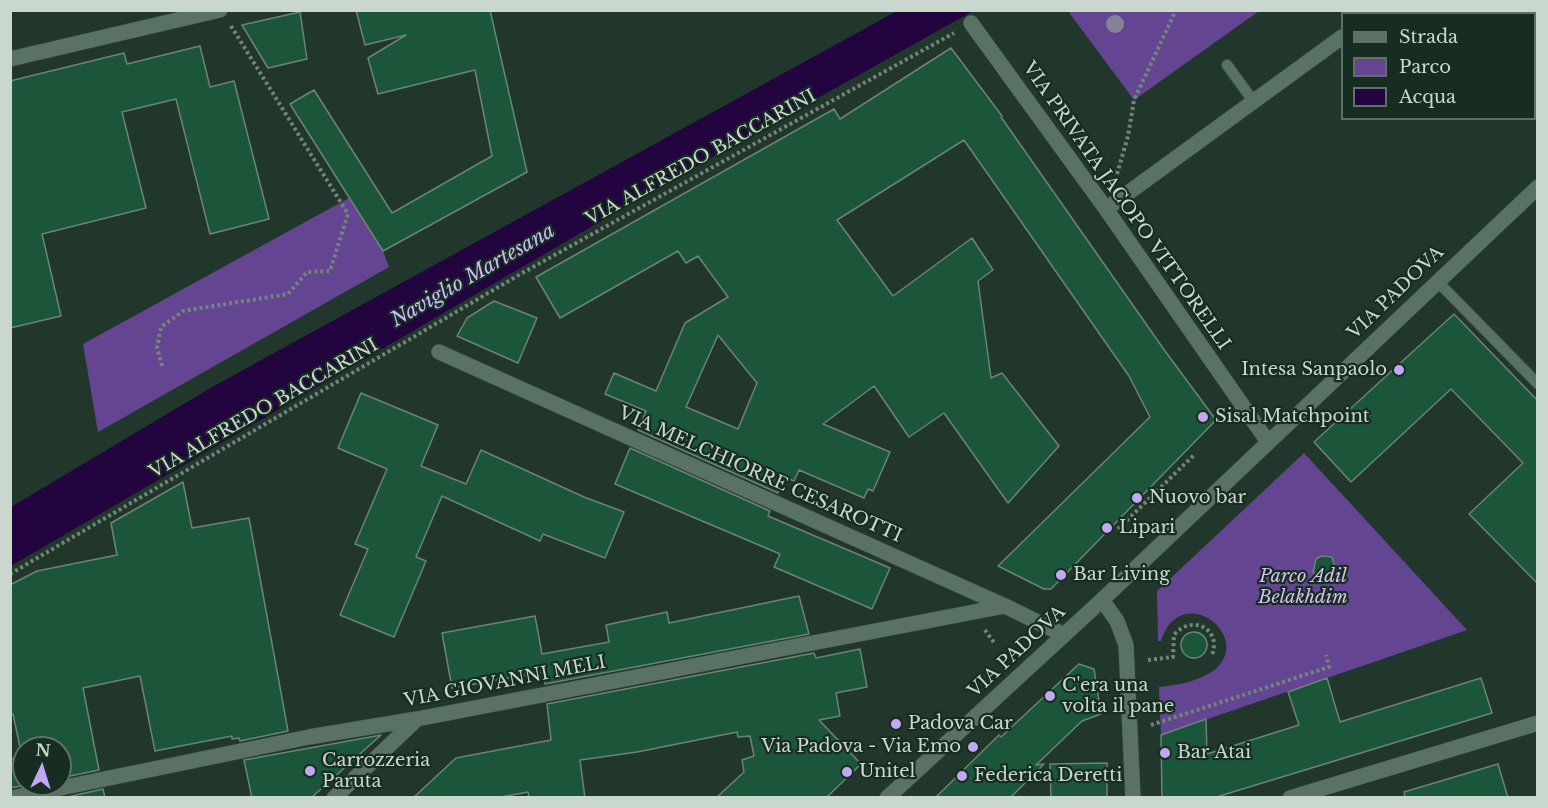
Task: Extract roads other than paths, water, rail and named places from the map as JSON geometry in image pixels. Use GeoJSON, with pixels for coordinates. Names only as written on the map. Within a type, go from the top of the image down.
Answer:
{"type":"FeatureCollection","features":[{"type":"Feature","properties":{"kind":"street"},"geometry":{"type":"LineString","coordinates":[[10,59],[223,14]]}},
{"type":"Feature","properties":{"kind":"street","name":"VIA PRIVATA JACOPO VITTORELLI"},"geometry":{"type":"LineString","coordinates":[[971,23],[1106,208],[1268,442]]}},
{"type":"Feature","properties":{"kind":"street"},"geometry":{"type":"LineString","coordinates":[[1106,208],[1341,38]]}},
{"type":"Feature","properties":{"kind":"street","name":"VIA PADOVA"},"geometry":{"type":"LineString","coordinates":[[887,798],[1102,600],[1538,187]]}},
{"type":"Feature","properties":{"kind":"street","name":"VIA MELCHIORRE CESAROTTI"},"geometry":{"type":"LineString","coordinates":[[439,352],[1005,606],[1064,635]]}},
{"type":"Feature","properties":{"kind":"street"},"geometry":{"type":"LineString","coordinates":[[1102,600],[1113,613],[1126,645],[1134,798]]}},
{"type":"Feature","properties":{"kind":"street","name":"VIA GIOVANNI MELI"},"geometry":{"type":"LineString","coordinates":[[12,798],[309,737],[1005,606]]}},
{"type":"Feature","properties":{"kind":"street"},"geometry":{"type":"LineString","coordinates":[[334,798],[417,718]]}},
{"type":"Feature","properties":{"kind":"street"},"geometry":{"type":"LineString","coordinates":[[1290,798],[1538,723]]}},
{"type":"Feature","properties":{"kind":"lane"},"geometry":{"type":"LineString","coordinates":[[1227,65],[1254,102]]}},
{"type":"Feature","properties":{"kind":"lane"},"geometry":{"type":"LineString","coordinates":[[1437,281],[1538,384]]}},
{"type":"Feature","properties":{"kind":"water","name":"Naviglio Martesana"},"geometry":{"type":"Polygon","coordinates":[[[897,11],[973,11],[654,190],[11,566],[11,507],[214,386],[897,11]]]}},
{"type":"Feature","properties":{"kind":"place","name":"Intesa Sanpaolo"},"geometry":{"type":"Point","coordinates":[1399,370]}},
{"type":"Feature","properties":{"kind":"place","name":"Sisal Matchpoint"},"geometry":{"type":"Point","coordinates":[1203,417]}},
{"type":"Feature","properties":{"kind":"place","name":"Nuovo bar"},"geometry":{"type":"Point","coordinates":[1137,498]}},
{"type":"Feature","properties":{"kind":"place","name":"Lipari"},"geometry":{"type":"Point","coordinates":[1107,528]}},
{"type":"Feature","properties":{"kind":"place","name":"Bar Living"},"geometry":{"type":"Point","coordinates":[1061,575]}},
{"type":"Feature","properties":{"kind":"place","name":"C'era una volta il pane"},"geometry":{"type":"Point","coordinates":[1050,696]}},
{"type":"Feature","properties":{"kind":"place","name":"Padova Car"},"geometry":{"type":"Point","coordinates":[896,724]}},
{"type":"Feature","properties":{"kind":"place","name":"Via Padova - Via Emo"},"geometry":{"type":"Point","coordinates":[973,747]}},
{"type":"Feature","properties":{"kind":"place","name":"Bar Atai"},"geometry":{"type":"Point","coordinates":[1165,753]}},
{"type":"Feature","properties":{"kind":"place","name":"Carrozzeria Paruta"},"geometry":{"type":"Point","coordinates":[310,771]}},
{"type":"Feature","properties":{"kind":"place","name":"Unitel"},"geometry":{"type":"Point","coordinates":[847,772]}},
{"type":"Feature","properties":{"kind":"place","name":"Federica Deretti"},"geometry":{"type":"Point","coordinates":[962,776]}},
{"type":"Feature","properties":{"kind":"park label","name":"Parco Adil Belakhdim"},"geometry":{"type":"Point","coordinates":[1303,587]}}]}
